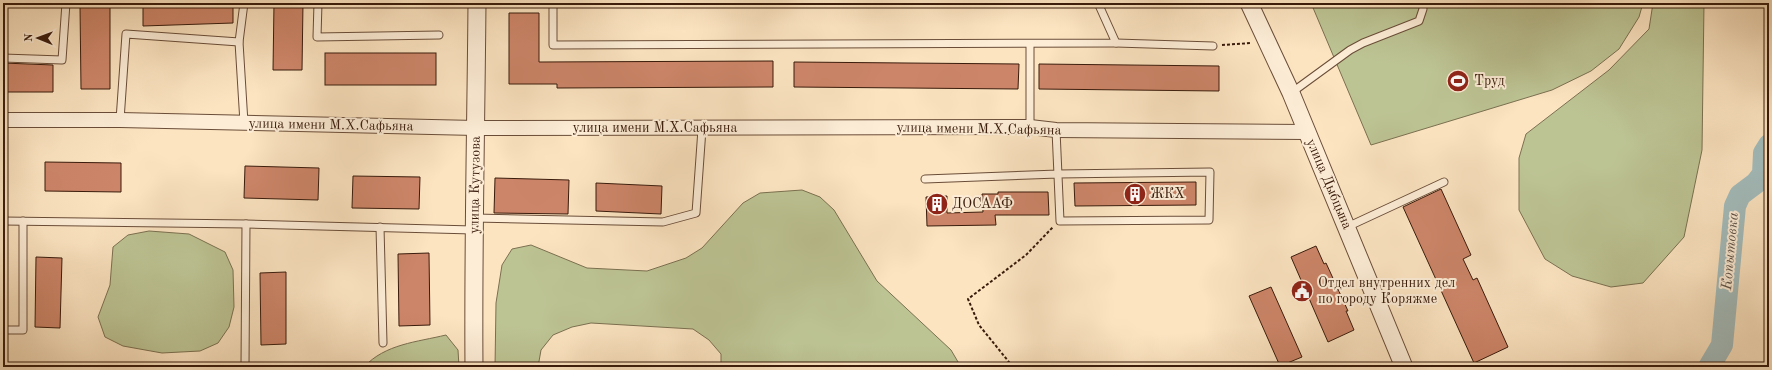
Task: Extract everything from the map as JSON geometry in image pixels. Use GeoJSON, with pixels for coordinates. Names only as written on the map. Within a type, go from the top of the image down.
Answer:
{"type":"FeatureCollection","features":[{"type":"Feature","properties":{"kind":"street","name":"улица Кутузова"},"geometry":{"type":"LineString","coordinates":[[474,367],[473,224],[476,128],[477,3]]}},
{"type":"Feature","properties":{"kind":"street","name":"улица Дыбцына"},"geometry":{"type":"LineString","coordinates":[[1249,3],[1290,93],[1404,367]]}},
{"type":"Feature","properties":{"kind":"street","name":"улица имени М.Х.Сафьяна"},"geometry":{"type":"LineString","coordinates":[[3,120],[120,120],[476,128],[702,129],[1030,127],[1056,130],[1306,132]]}},
{"type":"Feature","properties":{"kind":"lane"},"geometry":{"type":"LineString","coordinates":[[3,58],[62,60],[66,3]]}},
{"type":"Feature","properties":{"kind":"lane"},"geometry":{"type":"LineString","coordinates":[[244,3],[239,42],[244,123]]}},
{"type":"Feature","properties":{"kind":"lane"},"geometry":{"type":"LineString","coordinates":[[318,3],[317,37],[439,35]]}},
{"type":"Feature","properties":{"kind":"lane"},"geometry":{"type":"LineString","coordinates":[[553,3],[553,45],[1116,43],[1213,46]]}},
{"type":"Feature","properties":{"kind":"lane"},"geometry":{"type":"LineString","coordinates":[[1098,3],[1116,43]]}},
{"type":"Feature","properties":{"kind":"lane"},"geometry":{"type":"LineString","coordinates":[[1290,93],[1350,50],[1363,43],[1419,21],[1422,3]]}},
{"type":"Feature","properties":{"kind":"lane"},"geometry":{"type":"LineString","coordinates":[[120,120],[126,34],[239,42]]}},
{"type":"Feature","properties":{"kind":"lane"},"geometry":{"type":"LineString","coordinates":[[1030,44],[1030,127]]}},
{"type":"Feature","properties":{"kind":"lane"},"geometry":{"type":"LineString","coordinates":[[3,221],[380,227],[473,224],[663,222],[696,212],[702,129]]}},
{"type":"Feature","properties":{"kind":"lane"},"geometry":{"type":"LineString","coordinates":[[925,179],[1058,174],[1210,172],[1209,220],[1060,221],[1058,174],[1056,130]]}},
{"type":"Feature","properties":{"kind":"lane"},"geometry":{"type":"LineString","coordinates":[[1347,227],[1444,182]]}},
{"type":"Feature","properties":{"kind":"lane"},"geometry":{"type":"LineString","coordinates":[[3,330],[23,330],[23,221]]}},
{"type":"Feature","properties":{"kind":"lane"},"geometry":{"type":"LineString","coordinates":[[245,367],[246,224]]}},
{"type":"Feature","properties":{"kind":"lane"},"geometry":{"type":"LineString","coordinates":[[380,227],[383,343]]}},
{"type":"Feature","properties":{"kind":"path"},"geometry":{"type":"LineString","coordinates":[[1213,46],[1267,42]]}},
{"type":"Feature","properties":{"kind":"path"},"geometry":{"type":"LineString","coordinates":[[1013,367],[978,325],[968,298],[1026,255],[1060,221]]}},
{"type":"Feature","properties":{"kind":"green space","name":"Труд"},"geometry":{"type":"Polygon","coordinates":[[[1311,3],[1643,3],[1639,17],[1619,49],[1591,71],[1552,90],[1371,145],[1311,3]]]}},
{"type":"Feature","properties":{"kind":"green space"},"geometry":{"type":"Polygon","coordinates":[[[1653,3],[1704,3],[1702,150],[1684,237],[1643,283],[1611,287],[1572,276],[1545,259],[1519,210],[1519,158],[1526,134],[1609,70],[1649,29],[1653,3]]]}},
{"type":"Feature","properties":{"kind":"green space"},"geometry":{"type":"Polygon","coordinates":[[[802,190],[820,197],[834,210],[877,281],[951,350],[961,367],[721,367],[721,354],[709,340],[693,329],[591,323],[572,327],[553,335],[541,350],[538,367],[495,367],[496,303],[502,265],[512,249],[531,245],[587,268],[647,271],[686,258],[702,248],[743,203],[760,193],[802,190]]]}},
{"type":"Feature","properties":{"kind":"green space"},"geometry":{"type":"Polygon","coordinates":[[[149,231],[189,234],[225,252],[233,270],[234,307],[229,327],[218,343],[200,351],[162,353],[123,346],[105,337],[98,317],[110,285],[113,247],[128,235],[149,231]]]}},
{"type":"Feature","properties":{"kind":"green space"},"geometry":{"type":"Polygon","coordinates":[[[446,335],[458,350],[459,367],[364,367],[372,359],[382,353],[402,345],[446,335]]]}},
{"type":"Feature","properties":{"kind":"building"},"geometry":{"type":"Polygon","coordinates":[[[143,3],[233,3],[233,23],[143,26],[143,3]]]}},
{"type":"Feature","properties":{"kind":"building"},"geometry":{"type":"Polygon","coordinates":[[[274,3],[303,3],[302,70],[273,70],[274,3]]]}},
{"type":"Feature","properties":{"kind":"building"},"geometry":{"type":"Polygon","coordinates":[[[80,6],[110,6],[110,89],[81,89],[80,6]]]}},
{"type":"Feature","properties":{"kind":"building"},"geometry":{"type":"Polygon","coordinates":[[[509,13],[539,13],[539,62],[773,61],[773,87],[557,88],[557,84],[509,84],[509,13]]]}},
{"type":"Feature","properties":{"kind":"building"},"geometry":{"type":"Polygon","coordinates":[[[325,53],[436,53],[436,85],[325,85],[325,53]]]}},
{"type":"Feature","properties":{"kind":"building"},"geometry":{"type":"Polygon","coordinates":[[[794,62],[1019,64],[1018,89],[794,87],[794,62]]]}},
{"type":"Feature","properties":{"kind":"building"},"geometry":{"type":"Polygon","coordinates":[[[3,63],[53,65],[53,92],[3,92],[3,63]]]}},
{"type":"Feature","properties":{"kind":"building"},"geometry":{"type":"Polygon","coordinates":[[[1039,64],[1219,66],[1219,91],[1039,89],[1039,64]]]}},
{"type":"Feature","properties":{"kind":"building"},"geometry":{"type":"Polygon","coordinates":[[[45,162],[121,163],[121,192],[45,191],[45,162]]]}},
{"type":"Feature","properties":{"kind":"building"},"geometry":{"type":"Polygon","coordinates":[[[245,166],[319,168],[318,200],[244,198],[245,166]]]}},
{"type":"Feature","properties":{"kind":"building"},"geometry":{"type":"Polygon","coordinates":[[[353,176],[420,177],[419,209],[352,208],[353,176]]]}},
{"type":"Feature","properties":{"kind":"building"},"geometry":{"type":"Polygon","coordinates":[[[495,178],[569,180],[568,214],[494,213],[495,178]]]}},
{"type":"Feature","properties":{"kind":"building","name":"ЖКХ"},"geometry":{"type":"Polygon","coordinates":[[[1196,182],[1196,205],[1075,206],[1074,183],[1196,182]]]}},
{"type":"Feature","properties":{"kind":"building"},"geometry":{"type":"Polygon","coordinates":[[[596,183],[662,186],[661,214],[596,211],[596,183]]]}},
{"type":"Feature","properties":{"kind":"building"},"geometry":{"type":"Polygon","coordinates":[[[1441,189],[1471,255],[1463,259],[1473,280],[1477,278],[1508,347],[1474,363],[1403,207],[1441,189]]]}},
{"type":"Feature","properties":{"kind":"building"},"geometry":{"type":"Polygon","coordinates":[[[998,192],[1048,192],[1049,215],[995,215],[996,225],[927,226],[926,197],[947,196],[947,213],[983,212],[982,194],[998,194],[998,192]]]}},
{"type":"Feature","properties":{"kind":"building"},"geometry":{"type":"Polygon","coordinates":[[[1316,246],[1324,264],[1326,263],[1348,311],[1346,311],[1354,330],[1328,342],[1291,257],[1316,246]]]}},
{"type":"Feature","properties":{"kind":"building"},"geometry":{"type":"Polygon","coordinates":[[[429,253],[430,325],[399,326],[398,254],[429,253]]]}},
{"type":"Feature","properties":{"kind":"building"},"geometry":{"type":"Polygon","coordinates":[[[36,257],[62,258],[60,328],[35,327],[36,257]]]}},
{"type":"Feature","properties":{"kind":"building"},"geometry":{"type":"Polygon","coordinates":[[[286,272],[286,344],[261,345],[260,273],[286,272]]]}},
{"type":"Feature","properties":{"kind":"building"},"geometry":{"type":"Polygon","coordinates":[[[1271,287],[1302,357],[1280,366],[1249,296],[1271,287]]]}},
{"type":"Feature","properties":{"kind":"waterway","name":"Копытовка"},"geometry":{"type":"LineString","coordinates":[[1709,367],[1722,345],[1735,206],[1740,195],[1756,183],[1763,174],[1764,153],[1769,145]]}},
{"type":"Feature","properties":{"kind":"place","name":"Труд"},"geometry":{"type":"Point","coordinates":[1458,81]}},
{"type":"Feature","properties":{"kind":"place","name":"ЖКХ"},"geometry":{"type":"Point","coordinates":[1135,194]}},
{"type":"Feature","properties":{"kind":"place","name":"ДОСААФ"},"geometry":{"type":"Point","coordinates":[937,204]}},
{"type":"Feature","properties":{"kind":"place","name":"Отдел внутренних дел по городу Коряжме"},"geometry":{"type":"Point","coordinates":[1302,291]}}]}
